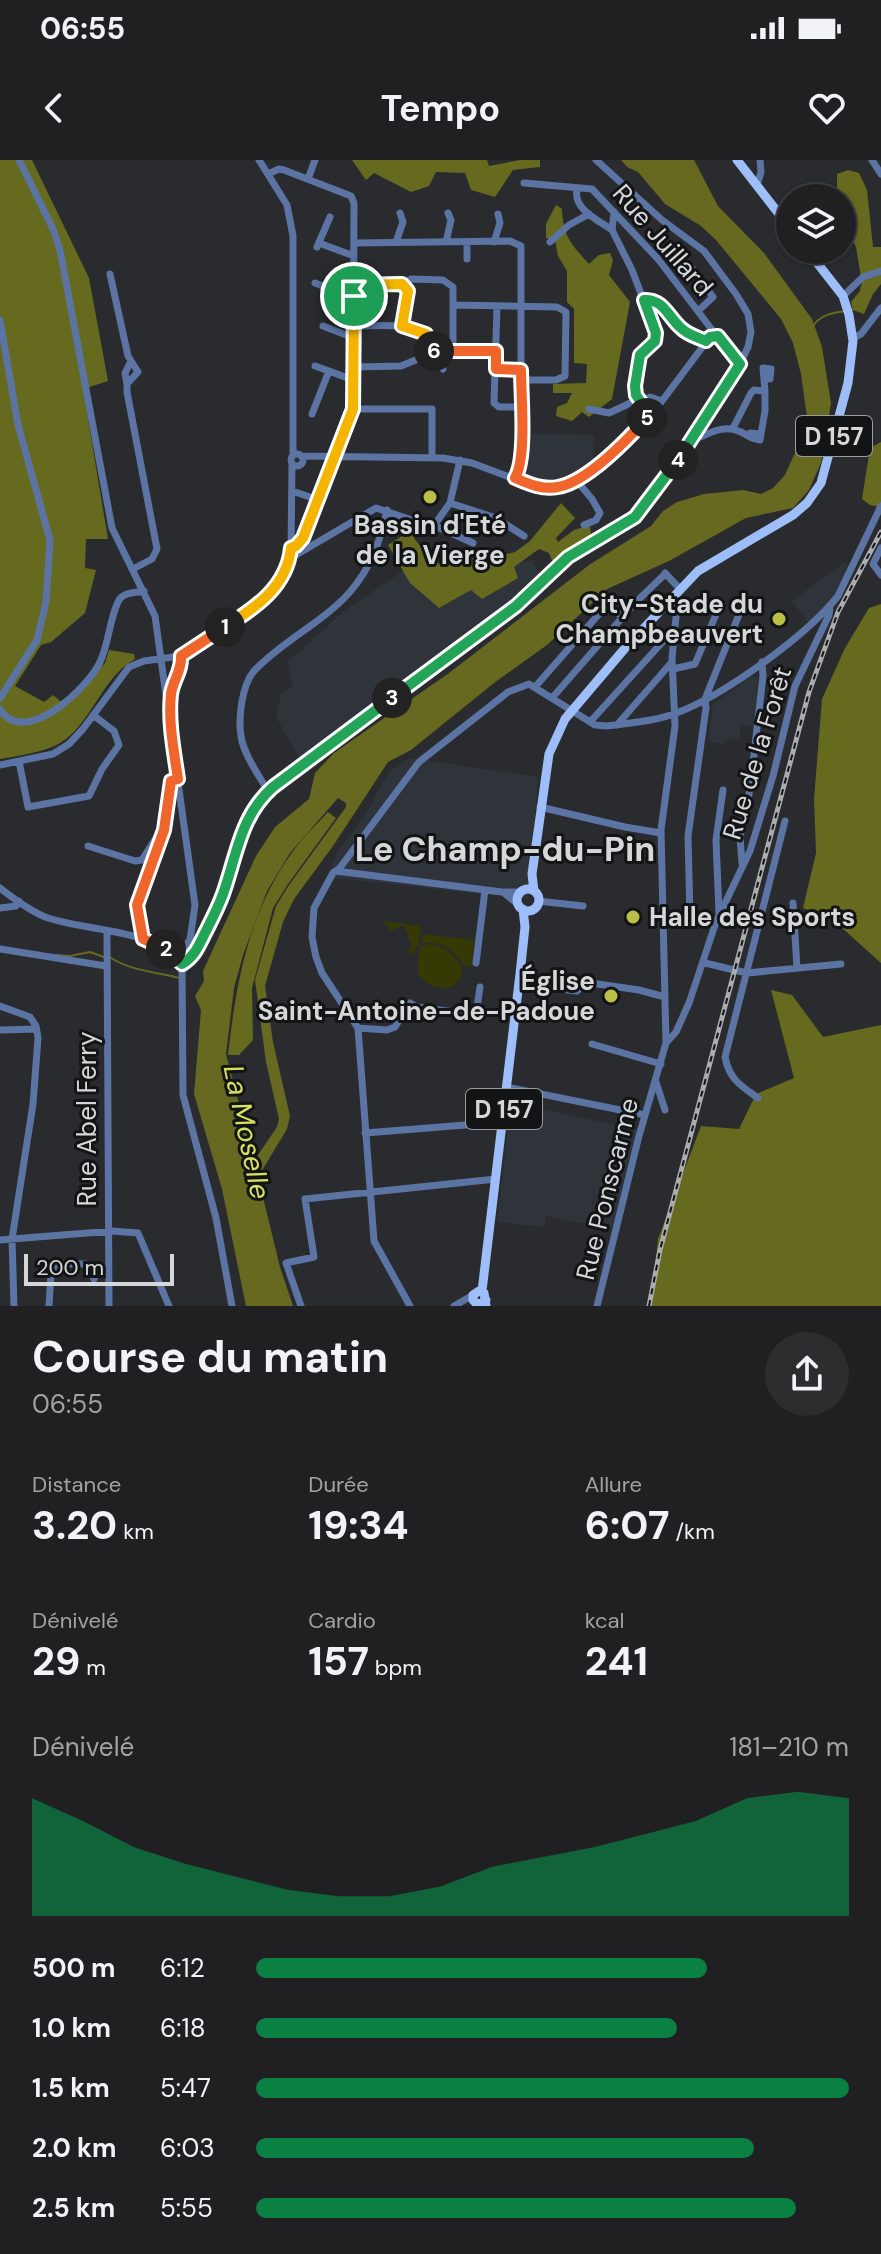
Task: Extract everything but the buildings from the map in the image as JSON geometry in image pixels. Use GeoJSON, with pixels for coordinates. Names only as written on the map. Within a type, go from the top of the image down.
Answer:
{"type":"FeatureCollection","features":[{"type":"Feature","properties":{"kind":"main road"},"geometry":{"type":"LineString","coordinates":[[737,160],[776,210]]}},
{"type":"Feature","properties":{"kind":"main road","name":"D 157"},"geometry":{"type":"LineString","coordinates":[[480,1301],[527,900],[552,745],[560,726],[572,711],[698,571],[793,515],[817,491],[848,383],[853,338],[843,296],[818,264]]}},
{"type":"Feature","properties":{"kind":"street"},"geometry":{"type":"LineString","coordinates":[[19,160],[60,250],[112,528],[155,616],[195,915],[181,964],[183,1095],[216,1218],[232,1306]]}},
{"type":"Feature","properties":{"kind":"street"},"geometry":{"type":"LineString","coordinates":[[0,765],[61,750],[83,729],[129,667],[144,661],[181,656],[257,607],[278,583],[289,559],[292,478],[299,459],[292,440],[293,236],[287,205],[259,160]]}},
{"type":"Feature","properties":{"kind":"street"},"geometry":{"type":"LineString","coordinates":[[308,179],[315,160]]}},
{"type":"Feature","properties":{"kind":"street"},"geometry":{"type":"LineString","coordinates":[[181,964],[193,957],[224,893],[249,813],[268,791],[516,606],[568,557],[635,517],[696,434],[740,364],[751,332],[748,314],[736,294],[704,251],[662,220],[596,160]]}},
{"type":"Feature","properties":{"kind":"street"},"geometry":{"type":"LineString","coordinates":[[753,181],[761,172],[760,160]]}},
{"type":"Feature","properties":{"kind":"street"},"geometry":{"type":"LineString","coordinates":[[872,160],[881,174]]}},
{"type":"Feature","properties":{"kind":"street"},"geometry":{"type":"LineString","coordinates":[[268,174],[279,169],[353,199],[353,409],[303,538],[291,548]]}},
{"type":"Feature","properties":{"kind":"street","name":"Rue Juillard"},"geometry":{"type":"LineString","coordinates":[[524,183],[592,189],[658,259],[740,364]]}},
{"type":"Feature","properties":{"kind":"street"},"geometry":{"type":"LineString","coordinates":[[577,190],[579,205],[612,230],[656,333],[655,341],[640,355],[635,386],[641,403],[650,415]]}},
{"type":"Feature","properties":{"kind":"street"},"geometry":{"type":"LineString","coordinates":[[612,230],[614,212]]}},
{"type":"Feature","properties":{"kind":"street"},"geometry":{"type":"LineString","coordinates":[[396,242],[403,222],[400,213]]}},
{"type":"Feature","properties":{"kind":"street"},"geometry":{"type":"LineString","coordinates":[[446,242],[451,220],[448,213]]}},
{"type":"Feature","properties":{"kind":"street"},"geometry":{"type":"LineString","coordinates":[[494,242],[500,223],[498,214]]}},
{"type":"Feature","properties":{"kind":"street"},"geometry":{"type":"LineString","coordinates":[[550,242],[569,225],[589,214]]}},
{"type":"Feature","properties":{"kind":"street"},"geometry":{"type":"LineString","coordinates":[[330,217],[318,245],[354,256]]}},
{"type":"Feature","properties":{"kind":"street"},"geometry":{"type":"LineString","coordinates":[[354,243],[510,241],[521,246],[521,453],[515,478]]}},
{"type":"Feature","properties":{"kind":"street"},"geometry":{"type":"LineString","coordinates":[[467,242],[467,259]]}},
{"type":"Feature","properties":{"kind":"street"},"geometry":{"type":"LineString","coordinates":[[691,267],[713,297],[698,311]]}},
{"type":"Feature","properties":{"kind":"street"},"geometry":{"type":"LineString","coordinates":[[843,296],[863,277],[881,271]]}},
{"type":"Feature","properties":{"kind":"street"},"geometry":{"type":"LineString","coordinates":[[110,274],[130,363],[125,373],[157,549],[152,559],[133,569]]}},
{"type":"Feature","properties":{"kind":"street"},"geometry":{"type":"LineString","coordinates":[[354,285],[402,284],[411,279],[443,280],[453,287],[453,351]]}},
{"type":"Feature","properties":{"kind":"street"},"geometry":{"type":"LineString","coordinates":[[315,283],[354,296]]}},
{"type":"Feature","properties":{"kind":"street"},"geometry":{"type":"LineString","coordinates":[[402,284],[408,291],[402,326]]}},
{"type":"Feature","properties":{"kind":"street"},"geometry":{"type":"LineString","coordinates":[[644,300],[659,303],[684,331],[706,341]]}},
{"type":"Feature","properties":{"kind":"street"},"geometry":{"type":"LineString","coordinates":[[453,305],[557,307],[566,312],[565,376],[556,380],[521,380]]}},
{"type":"Feature","properties":{"kind":"street"},"geometry":{"type":"LineString","coordinates":[[497,307],[494,403],[499,407],[521,407]]}},
{"type":"Feature","properties":{"kind":"street"},"geometry":{"type":"LineString","coordinates":[[853,338],[861,334],[881,308]]}},
{"type":"Feature","properties":{"kind":"street"},"geometry":{"type":"LineString","coordinates":[[0,320],[18,425],[50,540],[46,602],[37,640],[0,698]]}},
{"type":"Feature","properties":{"kind":"street"},"geometry":{"type":"LineString","coordinates":[[323,326],[354,338]]}},
{"type":"Feature","properties":{"kind":"street"},"geometry":{"type":"LineString","coordinates":[[354,326],[402,326],[426,334],[443,369]]}},
{"type":"Feature","properties":{"kind":"street"},"geometry":{"type":"LineString","coordinates":[[299,459],[336,456],[432,457],[460,460],[549,488],[568,485],[617,450],[662,401],[706,341],[716,335]]}},
{"type":"Feature","properties":{"kind":"street"},"geometry":{"type":"LineString","coordinates":[[354,367],[401,366],[435,352],[496,351]]}},
{"type":"Feature","properties":{"kind":"street"},"geometry":{"type":"LineString","coordinates":[[127,384],[138,372],[136,366],[130,363]]}},
{"type":"Feature","properties":{"kind":"street"},"geometry":{"type":"LineString","coordinates":[[315,366],[353,380]]}},
{"type":"Feature","properties":{"kind":"street"},"geometry":{"type":"LineString","coordinates":[[496,369],[521,370]]}},
{"type":"Feature","properties":{"kind":"street"},"geometry":{"type":"LineString","coordinates":[[312,414],[329,371]]}},
{"type":"Feature","properties":{"kind":"street"},"geometry":{"type":"LineString","coordinates":[[696,434],[700,437],[733,428],[748,435],[761,434],[766,379]]}},
{"type":"Feature","properties":{"kind":"street"},"geometry":{"type":"LineString","coordinates":[[733,428],[751,393],[754,390],[765,391]]}},
{"type":"Feature","properties":{"kind":"street"},"geometry":{"type":"LineString","coordinates":[[589,409],[609,413],[650,397],[662,401]]}},
{"type":"Feature","properties":{"kind":"street"},"geometry":{"type":"LineString","coordinates":[[353,409],[432,409],[432,457]]}},
{"type":"Feature","properties":{"kind":"street"},"geometry":{"type":"LineString","coordinates":[[433,525],[450,503],[460,460]]}},
{"type":"Feature","properties":{"kind":"street"},"geometry":{"type":"LineString","coordinates":[[576,480],[600,513],[596,520],[584,525]]}},
{"type":"Feature","properties":{"kind":"street"},"geometry":{"type":"LineString","coordinates":[[292,491],[319,500]]}},
{"type":"Feature","properties":{"kind":"street"},"geometry":{"type":"LineString","coordinates":[[450,503],[496,518],[524,536]]}},
{"type":"Feature","properties":{"kind":"street"},"geometry":{"type":"LineString","coordinates":[[410,1306],[375,1245],[358,1028],[322,973],[313,947],[314,908],[326,883],[419,762],[508,692],[529,684],[590,722],[601,726],[617,725],[675,713],[705,699],[762,662],[811,626],[838,596],[881,506]]}},
{"type":"Feature","properties":{"kind":"street"},"geometry":{"type":"LineString","coordinates":[[289,559],[370,510],[387,510],[433,525],[473,543]]}},
{"type":"Feature","properties":{"kind":"street"},"geometry":{"type":"LineString","coordinates":[[268,791],[244,746],[241,723],[242,704],[253,672],[330,612],[350,591],[376,555],[387,510]]}},
{"type":"Feature","properties":{"kind":"street"},"geometry":{"type":"LineString","coordinates":[[881,548],[873,564],[881,575]]}},
{"type":"Feature","properties":{"kind":"street"},"geometry":{"type":"LineString","coordinates":[[552,698],[665,573],[677,592],[672,666],[675,713],[661,833],[666,1043]]}},
{"type":"Feature","properties":{"kind":"street"},"geometry":{"type":"LineString","coordinates":[[0,709],[6,717],[25,723],[42,718],[77,690],[96,669],[106,646],[118,600],[125,594],[144,591]]}},
{"type":"Feature","properties":{"kind":"street"},"geometry":{"type":"LineString","coordinates":[[535,687],[606,606],[610,605],[622,617]]}},
{"type":"Feature","properties":{"kind":"street"},"geometry":{"type":"LineString","coordinates":[[617,725],[672,666],[695,664],[720,605]]}},
{"type":"Feature","properties":{"kind":"street"},"geometry":{"type":"LineString","coordinates":[[690,917],[688,836],[705,699],[742,607],[746,605]]}},
{"type":"Feature","properties":{"kind":"street","name":"Rue de la Forêt"},"geometry":{"type":"LineString","coordinates":[[666,1043],[676,1032],[705,963],[718,919],[758,826],[795,686],[829,615],[830,606]]}},
{"type":"Feature","properties":{"kind":"street"},"geometry":{"type":"LineString","coordinates":[[590,722],[667,637],[675,634]]}},
{"type":"Feature","properties":{"kind":"street"},"geometry":{"type":"LineString","coordinates":[[170,719],[173,685],[182,667],[181,656]]}},
{"type":"Feature","properties":{"kind":"street"},"geometry":{"type":"LineString","coordinates":[[742,865],[740,837],[750,789],[762,662]]}},
{"type":"Feature","properties":{"kind":"street"},"geometry":{"type":"LineString","coordinates":[[19,761],[28,807],[89,796],[102,769],[119,745],[114,731],[93,715]]}},
{"type":"Feature","properties":{"kind":"street"},"geometry":{"type":"LineString","coordinates":[[143,939],[137,905],[164,830],[171,781],[178,779]]}},
{"type":"Feature","properties":{"kind":"street"},"geometry":{"type":"LineString","coordinates":[[663,916],[718,919],[715,851],[723,790]]}},
{"type":"Feature","properties":{"kind":"street"},"geometry":{"type":"LineString","coordinates":[[540,807],[661,833]]}},
{"type":"Feature","properties":{"kind":"street"},"geometry":{"type":"LineString","coordinates":[[758,1098],[735,1081],[727,1069],[725,1057],[785,821]]}},
{"type":"Feature","properties":{"kind":"street"},"geometry":{"type":"LineString","coordinates":[[88,846],[139,861],[164,830]]}},
{"type":"Feature","properties":{"kind":"street"},"geometry":{"type":"LineString","coordinates":[[336,871],[502,892],[527,900],[583,906]]}},
{"type":"Feature","properties":{"kind":"street"},"geometry":{"type":"LineString","coordinates":[[0,888],[48,918],[143,939],[181,964]]}},
{"type":"Feature","properties":{"kind":"street"},"geometry":{"type":"LineString","coordinates":[[476,963],[485,890]]}},
{"type":"Feature","properties":{"kind":"street"},"geometry":{"type":"LineString","coordinates":[[502,892],[527,900]]}},
{"type":"Feature","properties":{"kind":"street"},"geometry":{"type":"LineString","coordinates":[[0,908],[16,906],[19,901]]}},
{"type":"Feature","properties":{"kind":"street"},"geometry":{"type":"LineString","coordinates":[[793,903],[797,968]]}},
{"type":"Feature","properties":{"kind":"street","name":"Rue Abel Ferry"},"geometry":{"type":"LineString","coordinates":[[107,932],[109,1306]]}},
{"type":"Feature","properties":{"kind":"street"},"geometry":{"type":"LineString","coordinates":[[0,949],[106,966]]}},
{"type":"Feature","properties":{"kind":"street"},"geometry":{"type":"LineString","coordinates":[[705,963],[747,973],[841,964]]}},
{"type":"Feature","properties":{"kind":"street"},"geometry":{"type":"LineString","coordinates":[[518,984],[577,991],[584,982],[665,997]]}},
{"type":"Feature","properties":{"kind":"street"},"geometry":{"type":"LineString","coordinates":[[358,1028],[395,1027],[410,1003],[417,1007],[476,1015],[480,987]]}},
{"type":"Feature","properties":{"kind":"street"},"geometry":{"type":"LineString","coordinates":[[0,1006],[30,1017],[38,1038],[33,1104],[12,1239],[14,1306]]}},
{"type":"Feature","properties":{"kind":"street"},"geometry":{"type":"LineString","coordinates":[[0,1030],[36,1029]]}},
{"type":"Feature","properties":{"kind":"street","name":"Rue Ponscarme"},"geometry":{"type":"LineString","coordinates":[[597,1306],[666,1043]]}},
{"type":"Feature","properties":{"kind":"street"},"geometry":{"type":"LineString","coordinates":[[592,1044],[661,1064]]}},
{"type":"Feature","properties":{"kind":"street","name":"Rue Ponscarme"},"geometry":{"type":"LineString","coordinates":[[656,1082],[665,1110]]}},
{"type":"Feature","properties":{"kind":"street"},"geometry":{"type":"LineString","coordinates":[[507,1087],[645,1115]]}},
{"type":"Feature","properties":{"kind":"street"},"geometry":{"type":"LineString","coordinates":[[365,1133],[503,1122]]}},
{"type":"Feature","properties":{"kind":"street"},"geometry":{"type":"LineString","coordinates":[[301,1306],[286,1263],[314,1257],[305,1199],[496,1179]]}},
{"type":"Feature","properties":{"kind":"street"},"geometry":{"type":"LineString","coordinates":[[0,1240],[108,1232],[140,1234],[169,1306]]}},
{"type":"Feature","properties":{"kind":"street"},"geometry":{"type":"LineString","coordinates":[[49,1306],[51,1274],[56,1264],[86,1264],[94,1279]]}},
{"type":"Feature","properties":{"kind":"street"},"geometry":{"type":"LineString","coordinates":[[456,1305],[480,1301]]}},
{"type":"Feature","properties":{"kind":"shaded area"},"geometry":{"type":"Polygon","coordinates":[[[0,160],[32,160],[89,278],[108,381],[83,389],[108,539],[86,539],[85,568],[96,570],[85,613],[51,642],[41,645],[15,686],[44,702],[53,695],[65,705],[105,663],[109,650],[134,654],[135,659],[114,677],[80,725],[60,743],[47,749],[0,759],[0,160]]]}},
{"type":"Feature","properties":{"kind":"shaded area"},"geometry":{"type":"Polygon","coordinates":[[[352,160],[487,160],[489,166],[540,160],[540,167],[513,170],[495,197],[471,190],[465,173],[436,172],[429,186],[411,192],[374,173],[366,180],[352,160]]]}},
{"type":"Feature","properties":{"kind":"shaded area"},"geometry":{"type":"Polygon","coordinates":[[[621,160],[694,160],[718,206],[764,253],[812,319],[822,347],[831,403],[821,463],[809,490],[793,508],[746,518],[669,561],[607,589],[547,645],[411,750],[388,762],[294,899],[283,922],[265,986],[273,1042],[290,1116],[287,1129],[258,1177],[293,1306],[246,1306],[222,1189],[194,1094],[201,1010],[195,996],[204,981],[203,971],[256,856],[275,827],[309,799],[315,773],[334,753],[449,673],[589,565],[651,526],[663,511],[677,502],[704,494],[743,490],[761,494],[773,488],[785,475],[799,444],[807,417],[801,374],[793,343],[781,319],[716,240],[701,226],[665,204],[638,172],[621,160]],[[338,798],[290,853],[267,891],[234,988],[226,1054],[254,1161],[279,1119],[266,1062],[255,980],[276,906],[346,803],[338,798]]]}},
{"type":"Feature","properties":{"kind":"shaded area"},"geometry":{"type":"Polygon","coordinates":[[[848,170],[859,173],[867,190],[873,247],[881,247],[881,284],[864,314],[853,310],[851,302],[862,283],[856,247],[856,184],[837,184],[837,174],[848,170]]]}},
{"type":"Feature","properties":{"kind":"shaded area"},"geometry":{"type":"Polygon","coordinates":[[[556,205],[562,209],[569,239],[589,264],[599,255],[610,253],[613,260],[609,275],[630,302],[612,399],[589,417],[582,412],[572,421],[556,416],[557,407],[567,403],[572,393],[553,393],[553,384],[586,383],[587,364],[574,363],[574,309],[567,302],[567,271],[558,256],[555,240],[546,238],[546,224],[556,205]]]}},
{"type":"Feature","properties":{"kind":"shaded area"},"geometry":{"type":"Polygon","coordinates":[[[524,434],[594,435],[593,464],[558,485],[540,485],[524,478],[524,434]]]}},
{"type":"Feature","properties":{"kind":"shaded area"},"geometry":{"type":"Polygon","coordinates":[[[881,442],[881,507],[870,505],[862,499],[870,448],[881,442]]]}},
{"type":"Feature","properties":{"kind":"shaded area"},"geometry":{"type":"Polygon","coordinates":[[[561,503],[575,518],[556,538],[558,542],[574,530],[590,525],[591,535],[553,563],[549,553],[539,549],[514,567],[518,578],[482,599],[471,590],[439,608],[410,583],[388,545],[410,531],[415,533],[414,538],[428,556],[440,564],[515,552],[530,541],[561,503]]]}},
{"type":"Feature","properties":{"kind":"shaded area"},"geometry":{"type":"Polygon","coordinates":[[[532,561],[542,576],[518,601],[300,759],[276,717],[281,695],[292,685],[288,662],[344,611],[403,571],[532,561]]]}},
{"type":"Feature","properties":{"kind":"shaded area"},"geometry":{"type":"Polygon","coordinates":[[[845,562],[849,568],[837,592],[809,624],[792,601],[845,562]]]}},
{"type":"Feature","properties":{"kind":"shaded area"},"geometry":{"type":"Polygon","coordinates":[[[881,604],[881,963],[832,919],[803,908],[816,853],[814,799],[822,699],[845,648],[869,608],[881,604]]]}},
{"type":"Feature","properties":{"kind":"shaded area"},"geometry":{"type":"Polygon","coordinates":[[[752,676],[758,678],[754,726],[740,725],[740,740],[726,739],[724,744],[708,742],[713,704],[752,676]]]}},
{"type":"Feature","properties":{"kind":"shaded area"},"geometry":{"type":"Polygon","coordinates":[[[410,758],[538,777],[528,899],[327,877],[338,851],[363,818],[389,772],[410,758]]]}},
{"type":"Feature","properties":{"kind":"shaded area"},"geometry":{"type":"Polygon","coordinates":[[[328,812],[336,818],[273,908],[252,988],[253,1040],[239,1055],[228,1055],[240,976],[254,925],[276,877],[295,848],[328,812]]]}},
{"type":"Feature","properties":{"kind":"shaded area"},"geometry":{"type":"Polygon","coordinates":[[[383,921],[421,926],[418,945],[411,955],[407,951],[412,945],[404,925],[391,931],[383,921]]]}},
{"type":"Feature","properties":{"kind":"shaded area"},"geometry":{"type":"Polygon","coordinates":[[[422,934],[474,940],[471,967],[464,966],[452,951],[441,945],[422,943],[422,934]]]}},
{"type":"Feature","properties":{"kind":"shaded area"},"geometry":{"type":"Polygon","coordinates":[[[431,944],[447,949],[462,967],[461,977],[453,986],[433,986],[417,973],[420,946],[431,944]]]}},
{"type":"Feature","properties":{"kind":"shaded area"},"geometry":{"type":"Polygon","coordinates":[[[771,990],[792,995],[823,1037],[881,1025],[881,1306],[651,1306],[658,1239],[701,1126],[739,1129],[756,1094],[794,1078],[771,990]]]}},
{"type":"Feature","properties":{"kind":"shaded area"},"geometry":{"type":"Polygon","coordinates":[[[511,1102],[637,1130],[615,1229],[545,1216],[545,1227],[497,1222],[511,1102]]]}},
{"type":"Feature","properties":{"kind":"waterway"},"geometry":{"type":"LineString","coordinates":[[851,310],[860,306],[864,299],[861,288],[881,281]]}},
{"type":"Feature","properties":{"kind":"waterway"},"geometry":{"type":"LineString","coordinates":[[813,326],[823,317],[845,311]]}},
{"type":"Feature","properties":{"kind":"waterway"},"geometry":{"type":"LineString","coordinates":[[56,955],[90,952],[104,957]]}},
{"type":"Feature","properties":{"kind":"waterway"},"geometry":{"type":"LineString","coordinates":[[111,958],[136,968],[180,978]]}},
{"type":"Feature","properties":{"kind":"railway"},"geometry":{"type":"LineString","coordinates":[[649,1306],[660,1250],[809,692],[838,612],[881,532]]}},
{"type":"Feature","properties":{"kind":"place","name":"Bassin d'Eté de la Vierge"},"geometry":{"type":"Point","coordinates":[430,497]}},
{"type":"Feature","properties":{"kind":"place","name":"City-Stade du Champbeauvert"},"geometry":{"type":"Point","coordinates":[779,619]}},
{"type":"Feature","properties":{"kind":"place","name":"Halle des Sports"},"geometry":{"type":"Point","coordinates":[633,917]}},
{"type":"Feature","properties":{"kind":"place","name":"Église Saint-Antoine-de-Padoue"},"geometry":{"type":"Point","coordinates":[611,996]}},
{"type":"Feature","properties":{"kind":"district","name":"Le Champ-du-Pin"},"geometry":{"type":"Point","coordinates":[505,849]}},
{"type":"Feature","properties":{"kind":"route"},"geometry":{"type":"LineString","coordinates":[[402,284],[408,291],[408,304],[402,326],[426,334],[435,352],[496,351],[496,369],[521,370],[521,453],[515,478],[542,488],[568,485],[576,480],[617,450],[650,415],[636,395],[635,386],[640,355],[655,341],[656,333],[644,300],[659,303],[678,326],[691,335],[706,341],[714,335],[718,336],[740,364],[696,434],[635,517],[568,557],[516,606],[257,802],[240,835],[216,912],[193,957],[182,964],[170,951],[143,939],[137,912],[164,830],[171,781],[178,779],[170,719],[171,691],[182,667],[181,656],[257,607],[278,583],[291,548],[303,538],[353,409],[354,296],[354,285],[402,284]]}},
{"type":"Feature","properties":{"kind":"water label","name":"La Moselle"},"geometry":{"type":"Point","coordinates":[247,1132]}}]}
